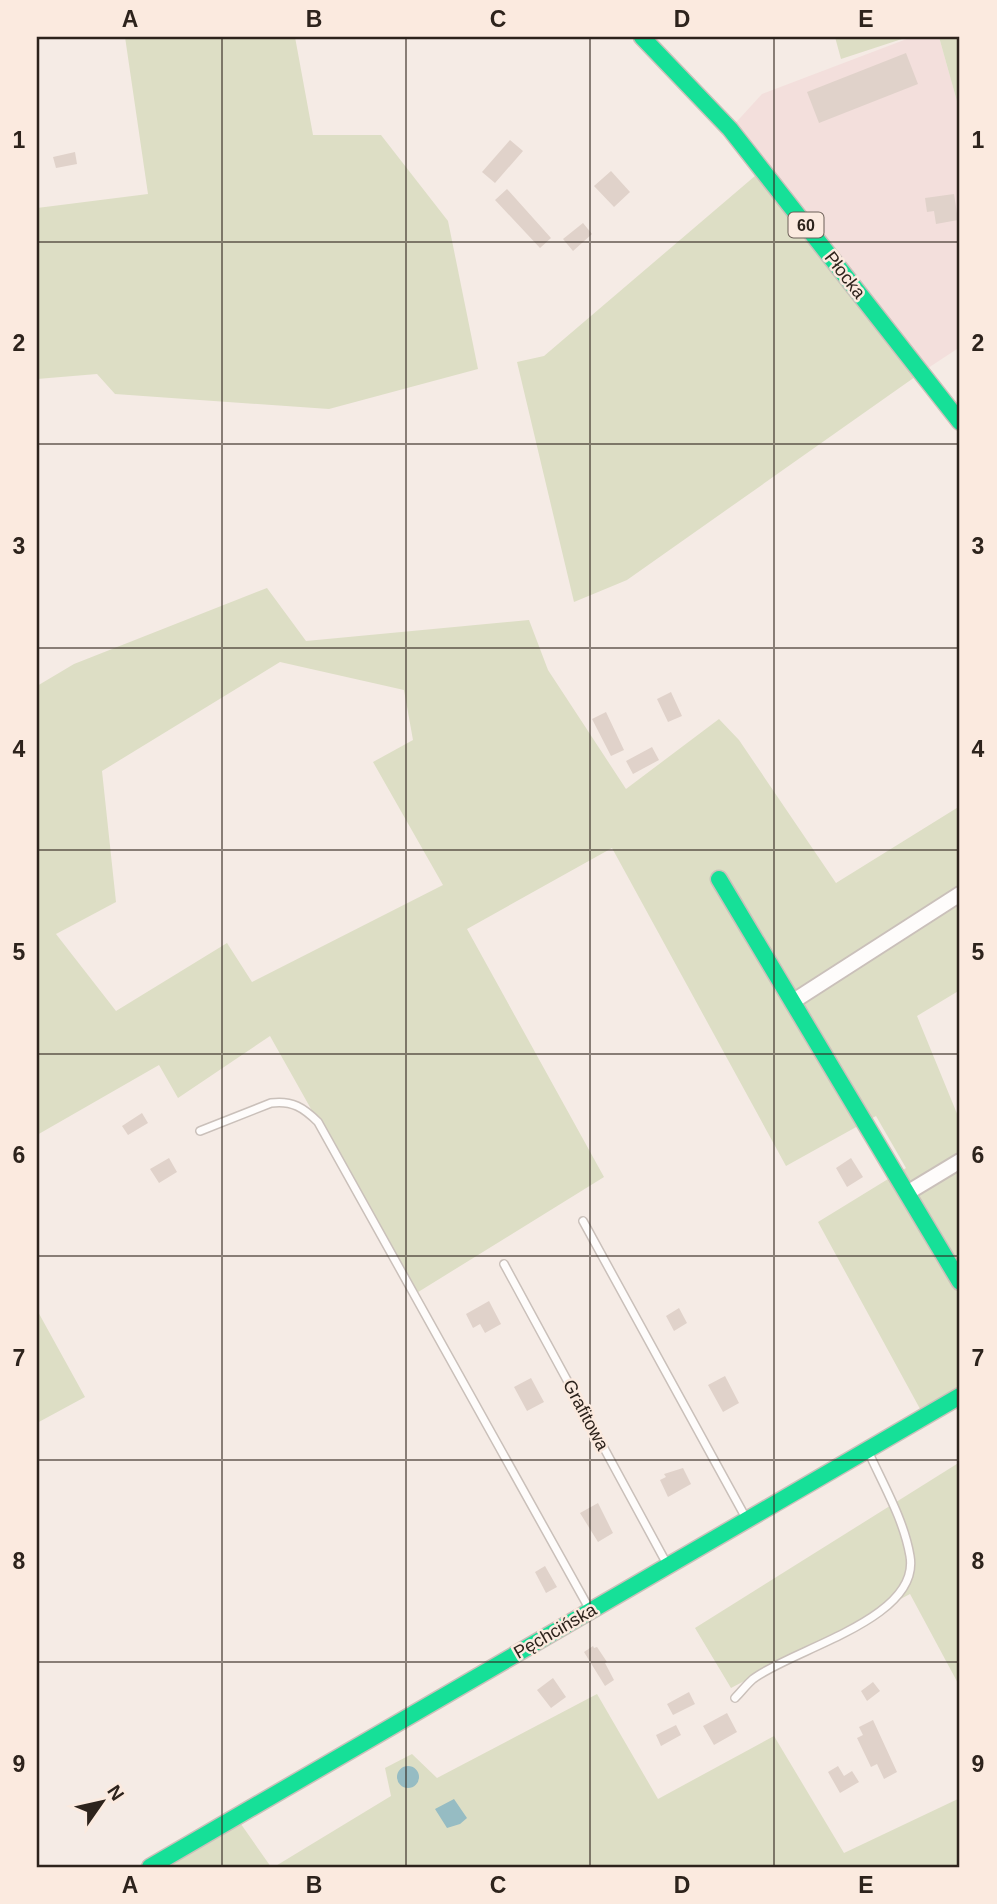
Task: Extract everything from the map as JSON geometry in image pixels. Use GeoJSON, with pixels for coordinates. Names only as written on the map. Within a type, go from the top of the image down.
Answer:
{"type":"FeatureCollection","features":[{"type":"Feature","properties":{"kind":"street","name":"Płocka"},"geometry":{"type":"LineString","coordinates":[[642,37],[730,130],[960,422]]}},
{"type":"Feature","properties":{"kind":"street"},"geometry":{"type":"LineString","coordinates":[[719,879],[960,1282]]}},
{"type":"Feature","properties":{"kind":"street"},"geometry":{"type":"LineString","coordinates":[[792,1002],[960,894]]}},
{"type":"Feature","properties":{"kind":"street"},"geometry":{"type":"LineString","coordinates":[[906,1193],[960,1161]]}},
{"type":"Feature","properties":{"kind":"street","name":"Pęchcińska"},"geometry":{"type":"LineString","coordinates":[[150,1867],[960,1396]]}},
{"type":"Feature","properties":{"kind":"lane"},"geometry":{"type":"LineString","coordinates":[[200,1131],[271,1103],[284,1101],[307,1111],[318,1122],[591,1611]]}},
{"type":"Feature","properties":{"kind":"lane"},"geometry":{"type":"LineString","coordinates":[[583,1221],[747,1521]]}},
{"type":"Feature","properties":{"kind":"lane","name":"Grafitowa"},"geometry":{"type":"LineString","coordinates":[[504,1264],[668,1567]]}},
{"type":"Feature","properties":{"kind":"lane"},"geometry":{"type":"LineString","coordinates":[[734,1698],[754,1678],[877,1614],[902,1589],[909,1576],[909,1550],[900,1522],[868,1450]]}},
{"type":"Feature","properties":{"kind":"shaded area"},"geometry":{"type":"Polygon","coordinates":[[[912,37],[939,37],[960,112],[960,347],[922,372],[730,129],[762,94],[912,37]]]}},
{"type":"Feature","properties":{"kind":"green space"},"geometry":{"type":"Polygon","coordinates":[[[125,37],[295,37],[313,135],[381,135],[448,221],[478,369],[329,409],[115,394],[97,374],[37,379],[37,208],[148,194],[125,37]]]}},
{"type":"Feature","properties":{"kind":"green space"},"geometry":{"type":"Polygon","coordinates":[[[835,37],[908,37],[841,59],[835,37]]]}},
{"type":"Feature","properties":{"kind":"green space"},"geometry":{"type":"Polygon","coordinates":[[[939,37],[960,37],[960,112],[939,37]]]}},
{"type":"Feature","properties":{"kind":"green space"},"geometry":{"type":"Polygon","coordinates":[[[762,170],[922,372],[627,580],[574,602],[517,362],[544,356],[762,170]]]}},
{"type":"Feature","properties":{"kind":"green space"},"geometry":{"type":"Polygon","coordinates":[[[267,588],[306,641],[529,620],[548,670],[626,789],[719,719],[739,740],[836,883],[960,806],[960,990],[917,1016],[960,1121],[960,1396],[925,1418],[818,1222],[906,1168],[876,1116],[786,1166],[612,848],[467,929],[604,1177],[415,1294],[270,1036],[178,1098],[159,1065],[37,1135],[37,686],[74,664],[267,588]],[[280,662],[102,771],[116,902],[56,934],[116,1011],[227,943],[252,982],[443,885],[373,762],[413,740],[404,690],[280,662]]]}},
{"type":"Feature","properties":{"kind":"green space"},"geometry":{"type":"Polygon","coordinates":[[[37,1310],[85,1397],[37,1423],[37,1310]]]}},
{"type":"Feature","properties":{"kind":"green space"},"geometry":{"type":"Polygon","coordinates":[[[960,1462],[960,1687],[910,1594],[731,1688],[695,1628],[960,1462]]]}},
{"type":"Feature","properties":{"kind":"green space"},"geometry":{"type":"Polygon","coordinates":[[[597,1694],[658,1799],[774,1736],[844,1853],[960,1798],[960,1867],[274,1867],[391,1796],[385,1768],[412,1754],[437,1778],[597,1694]]]}},
{"type":"Feature","properties":{"kind":"green space"},"geometry":{"type":"Polygon","coordinates":[[[236,1817],[271,1867],[150,1867],[236,1817]]]}},
{"type":"Feature","properties":{"kind":"water"},"geometry":{"type":"Polygon","coordinates":[[[408,1766],[416,1769],[419,1777],[416,1785],[408,1788],[400,1785],[397,1777],[400,1769],[408,1766]]]}},
{"type":"Feature","properties":{"kind":"water"},"geometry":{"type":"Polygon","coordinates":[[[454,1799],[467,1818],[460,1824],[447,1828],[435,1809],[454,1799]]]}},
{"type":"Feature","properties":{"kind":"building"},"geometry":{"type":"Polygon","coordinates":[[[906,53],[918,84],[819,123],[807,92],[906,53]]]}},
{"type":"Feature","properties":{"kind":"building"},"geometry":{"type":"Polygon","coordinates":[[[510,140],[523,151],[495,183],[482,172],[510,140]]]}},
{"type":"Feature","properties":{"kind":"building"},"geometry":{"type":"Polygon","coordinates":[[[75,152],[77,164],[56,168],[53,157],[75,152]]]}},
{"type":"Feature","properties":{"kind":"building"},"geometry":{"type":"Polygon","coordinates":[[[611,171],[630,192],[614,207],[594,186],[611,171]]]}},
{"type":"Feature","properties":{"kind":"building"},"geometry":{"type":"Polygon","coordinates":[[[507,189],[551,238],[540,248],[495,200],[507,189]]]}},
{"type":"Feature","properties":{"kind":"building"},"geometry":{"type":"Polygon","coordinates":[[[954,194],[958,220],[936,224],[934,211],[927,212],[925,198],[954,194]]]}},
{"type":"Feature","properties":{"kind":"building"},"geometry":{"type":"Polygon","coordinates":[[[583,223],[592,234],[573,251],[563,239],[583,223]]]}},
{"type":"Feature","properties":{"kind":"building"},"geometry":{"type":"Polygon","coordinates":[[[671,692],[682,716],[668,722],[657,699],[671,692]]]}},
{"type":"Feature","properties":{"kind":"building"},"geometry":{"type":"Polygon","coordinates":[[[606,712],[624,750],[611,756],[592,719],[606,712]]]}},
{"type":"Feature","properties":{"kind":"building"},"geometry":{"type":"Polygon","coordinates":[[[652,747],[659,760],[633,774],[626,761],[652,747]]]}},
{"type":"Feature","properties":{"kind":"building"},"geometry":{"type":"Polygon","coordinates":[[[142,1113],[148,1123],[128,1135],[122,1126],[142,1113]]]}},
{"type":"Feature","properties":{"kind":"building"},"geometry":{"type":"Polygon","coordinates":[[[169,1158],[177,1172],[159,1183],[150,1169],[169,1158]]]}},
{"type":"Feature","properties":{"kind":"building"},"geometry":{"type":"Polygon","coordinates":[[[851,1158],[863,1177],[847,1187],[836,1168],[851,1158]]]}},
{"type":"Feature","properties":{"kind":"building"},"geometry":{"type":"Polygon","coordinates":[[[489,1301],[501,1324],[485,1333],[480,1324],[473,1328],[466,1314],[489,1301]]]}},
{"type":"Feature","properties":{"kind":"building"},"geometry":{"type":"Polygon","coordinates":[[[679,1308],[687,1323],[674,1331],[666,1316],[679,1308]]]}},
{"type":"Feature","properties":{"kind":"building"},"geometry":{"type":"Polygon","coordinates":[[[725,1376],[739,1403],[723,1412],[708,1385],[725,1376]]]}},
{"type":"Feature","properties":{"kind":"building"},"geometry":{"type":"Polygon","coordinates":[[[531,1378],[544,1402],[527,1411],[514,1387],[531,1378]]]}},
{"type":"Feature","properties":{"kind":"building"},"geometry":{"type":"Polygon","coordinates":[[[683,1468],[691,1484],[668,1497],[660,1480],[666,1477],[664,1474],[683,1468]]]}},
{"type":"Feature","properties":{"kind":"building"},"geometry":{"type":"Polygon","coordinates":[[[598,1503],[613,1533],[598,1542],[580,1513],[598,1503]]]}},
{"type":"Feature","properties":{"kind":"building"},"geometry":{"type":"Polygon","coordinates":[[[545,1566],[557,1587],[546,1593],[535,1572],[545,1566]]]}},
{"type":"Feature","properties":{"kind":"building"},"geometry":{"type":"Polygon","coordinates":[[[593,1646],[597,1647],[607,1662],[605,1663],[614,1680],[605,1686],[584,1652],[593,1646]]]}},
{"type":"Feature","properties":{"kind":"building"},"geometry":{"type":"Polygon","coordinates":[[[553,1678],[566,1697],[551,1708],[537,1690],[553,1678]]]}},
{"type":"Feature","properties":{"kind":"building"},"geometry":{"type":"Polygon","coordinates":[[[873,1682],[880,1691],[867,1701],[861,1691],[873,1682]]]}},
{"type":"Feature","properties":{"kind":"building"},"geometry":{"type":"Polygon","coordinates":[[[689,1692],[695,1704],[673,1715],[667,1704],[689,1692]]]}},
{"type":"Feature","properties":{"kind":"building"},"geometry":{"type":"Polygon","coordinates":[[[727,1713],[737,1732],[714,1745],[703,1726],[727,1713]]]}},
{"type":"Feature","properties":{"kind":"building"},"geometry":{"type":"Polygon","coordinates":[[[873,1720],[897,1772],[884,1779],[877,1764],[871,1767],[857,1738],[863,1735],[859,1727],[873,1720]]]}},
{"type":"Feature","properties":{"kind":"building"},"geometry":{"type":"Polygon","coordinates":[[[676,1725],[681,1735],[661,1746],[656,1735],[676,1725]]]}},
{"type":"Feature","properties":{"kind":"building"},"geometry":{"type":"Polygon","coordinates":[[[838,1766],[844,1776],[852,1771],[859,1782],[840,1793],[828,1772],[838,1766]]]}},
{"type":"Feature","properties":{"kind":"traffic: fast"},"geometry":{"type":"LineString","coordinates":[[642,37],[730,129],[960,422]]}},
{"type":"Feature","properties":{"kind":"traffic: fast"},"geometry":{"type":"LineString","coordinates":[[719,879],[960,1282]]}},
{"type":"Feature","properties":{"kind":"traffic: fast"},"geometry":{"type":"LineString","coordinates":[[150,1867],[960,1396]]}}]}
